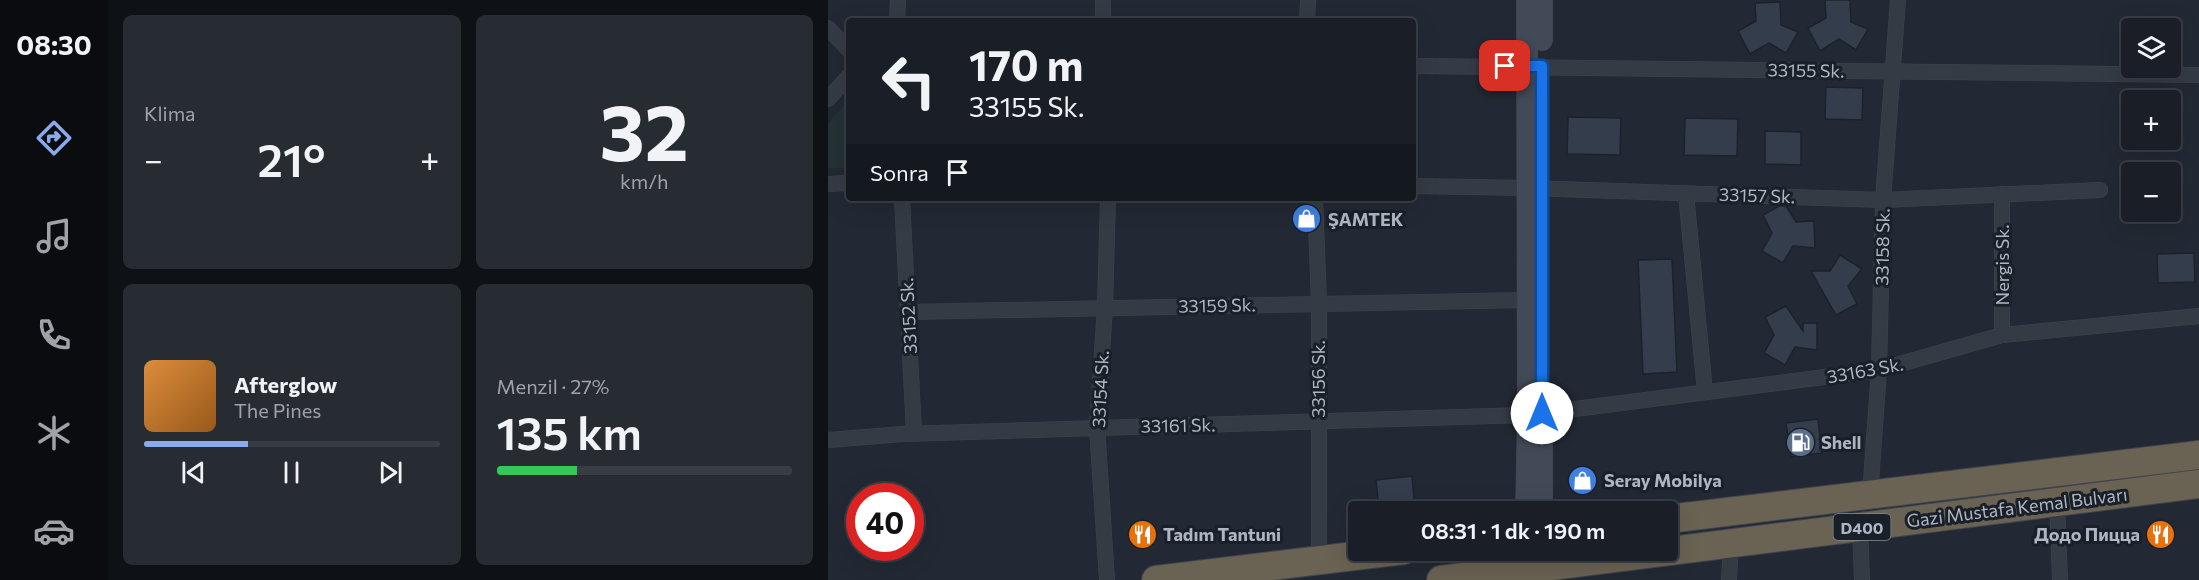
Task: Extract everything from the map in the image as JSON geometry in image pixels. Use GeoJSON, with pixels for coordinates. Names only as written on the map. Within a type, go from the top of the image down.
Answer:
{"type":"FeatureCollection","features":[{"type":"Feature","properties":{"kind":"highway","name":"Gazi Mustafa Kemal Bulvarı"},"geometry":{"type":"LineString","coordinates":[[1678,518],[2199,455]]}},
{"type":"Feature","properties":{"kind":"highway","name":"Gazi Mustafa Kemal Bulvarı"},"geometry":{"type":"LineString","coordinates":[[1441,580],[1479,578],[1535,566],[2199,484]]}},
{"type":"Feature","properties":{"kind":"highway"},"geometry":{"type":"LineString","coordinates":[[1156,580],[1348,557]]}},
{"type":"Feature","properties":{"kind":"street"},"geometry":{"type":"LineString","coordinates":[[897,18],[898,0]]}},
{"type":"Feature","properties":{"kind":"street"},"geometry":{"type":"LineString","coordinates":[[1103,0],[1103,18]]}},
{"type":"Feature","properties":{"kind":"street"},"geometry":{"type":"LineString","coordinates":[[1307,18],[1308,0]]}},
{"type":"Feature","properties":{"kind":"street"},"geometry":{"type":"LineString","coordinates":[[1527,0],[1535,66]]}},
{"type":"Feature","properties":{"kind":"street"},"geometry":{"type":"LineString","coordinates":[[1527,501],[1535,414],[1535,66],[1542,0]]}},
{"type":"Feature","properties":{"kind":"street","name":"33158 Sk."},"geometry":{"type":"LineString","coordinates":[[1870,495],[1879,370],[1883,200],[1898,0]]}},
{"type":"Feature","properties":{"kind":"street"},"geometry":{"type":"LineString","coordinates":[[828,28],[846,47]]}},
{"type":"Feature","properties":{"kind":"street","name":"33155 Sk."},"geometry":{"type":"LineString","coordinates":[[1416,66],[2199,75]]}},
{"type":"Feature","properties":{"kind":"street"},"geometry":{"type":"LineString","coordinates":[[828,99],[846,79]]}},
{"type":"Feature","properties":{"kind":"street"},"geometry":{"type":"LineString","coordinates":[[828,184],[846,183]]}},
{"type":"Feature","properties":{"kind":"street","name":"33157 Sk."},"geometry":{"type":"LineString","coordinates":[[1416,186],[1883,200],[2100,190]]}},
{"type":"Feature","properties":{"kind":"street"},"geometry":{"type":"LineString","coordinates":[[1535,188],[1527,300],[1541,501]]}},
{"type":"Feature","properties":{"kind":"street"},"geometry":{"type":"LineString","coordinates":[[1686,193],[1705,393]]}},
{"type":"Feature","properties":{"kind":"street","name":"Nergis Sk."},"geometry":{"type":"LineString","coordinates":[[2002,194],[2002,335]]}},
{"type":"Feature","properties":{"kind":"street","name":"33152 Sk."},"geometry":{"type":"LineString","coordinates":[[902,201],[914,433]]}},
{"type":"Feature","properties":{"kind":"street","name":"33154 Sk."},"geometry":{"type":"LineString","coordinates":[[1107,580],[1097,427],[1105,307],[1108,201]]}},
{"type":"Feature","properties":{"kind":"street","name":"33156 Sk."},"geometry":{"type":"LineString","coordinates":[[1315,201],[1319,303],[1319,561]]}},
{"type":"Feature","properties":{"kind":"street","name":"33159 Sk."},"geometry":{"type":"LineString","coordinates":[[908,312],[1527,300]]}},
{"type":"Feature","properties":{"kind":"street","name":"33163 Sk."},"geometry":{"type":"LineString","coordinates":[[1535,414],[1879,370],[2002,335],[2199,316]]}},
{"type":"Feature","properties":{"kind":"street","name":"33161 Sk."},"geometry":{"type":"LineString","coordinates":[[828,440],[914,433],[1318,423],[1535,414]]}},
{"type":"Feature","properties":{"kind":"street"},"geometry":{"type":"LineString","coordinates":[[2057,502],[2060,580]]}},
{"type":"Feature","properties":{"kind":"street"},"geometry":{"type":"LineString","coordinates":[[1860,527],[1862,580]]}},
{"type":"Feature","properties":{"kind":"street"},"geometry":{"type":"LineString","coordinates":[[1729,580],[1731,543]]}},
{"type":"Feature","properties":{"kind":"shaded area"},"geometry":{"type":"Polygon","coordinates":[[[846,103],[846,168],[828,168],[828,124],[846,103]]]}},
{"type":"Feature","properties":{"kind":"building"},"geometry":{"type":"Polygon","coordinates":[[[1825,0],[1850,0],[1851,22],[1868,29],[1856,50],[1839,39],[1820,51],[1808,28],[1826,18],[1825,0]]]}},
{"type":"Feature","properties":{"kind":"building"},"geometry":{"type":"Polygon","coordinates":[[[1780,2],[1781,25],[1798,32],[1786,53],[1769,43],[1750,54],[1738,31],[1756,21],[1755,3],[1780,2]]]}},
{"type":"Feature","properties":{"kind":"building"},"geometry":{"type":"Polygon","coordinates":[[[1826,87],[1863,88],[1862,120],[1825,119],[1826,87]]]}},
{"type":"Feature","properties":{"kind":"building"},"geometry":{"type":"Polygon","coordinates":[[[1568,117],[1621,118],[1620,155],[1567,154],[1568,117]]]}},
{"type":"Feature","properties":{"kind":"building"},"geometry":{"type":"Polygon","coordinates":[[[1685,118],[1738,119],[1737,156],[1684,155],[1685,118]]]}},
{"type":"Feature","properties":{"kind":"building"},"geometry":{"type":"Polygon","coordinates":[[[1765,131],[1801,132],[1801,165],[1765,164],[1765,131]]]}},
{"type":"Feature","properties":{"kind":"building"},"geometry":{"type":"Polygon","coordinates":[[[1779,206],[1786,206],[1796,222],[1814,221],[1815,248],[1793,246],[1783,263],[1762,251],[1772,233],[1763,215],[1779,206]]]}},
{"type":"Feature","properties":{"kind":"building"},"geometry":{"type":"Polygon","coordinates":[[[2194,253],[2195,282],[2158,283],[2157,254],[2194,253]]]}},
{"type":"Feature","properties":{"kind":"building"},"geometry":{"type":"Polygon","coordinates":[[[1840,255],[1862,269],[1848,286],[1857,304],[1836,315],[1811,271],[1830,271],[1840,255]]]}},
{"type":"Feature","properties":{"kind":"building"},"geometry":{"type":"Polygon","coordinates":[[[1672,259],[1677,372],[1643,374],[1638,260],[1672,259]]]}},
{"type":"Feature","properties":{"kind":"building"},"geometry":{"type":"Polygon","coordinates":[[[1786,306],[1803,331],[1803,323],[1817,323],[1817,350],[1795,347],[1785,365],[1764,353],[1774,335],[1765,317],[1786,306]]]}},
{"type":"Feature","properties":{"kind":"building"},"geometry":{"type":"Polygon","coordinates":[[[1818,419],[1822,453],[1791,457],[1786,423],[1818,419]]]}},
{"type":"Feature","properties":{"kind":"building"},"geometry":{"type":"Polygon","coordinates":[[[1412,476],[1414,501],[1378,501],[1376,480],[1412,476]]]}},
{"type":"Feature","properties":{"kind":"place","name":"ŞAMTEK"},"geometry":{"type":"Point","coordinates":[1307,219]}},
{"type":"Feature","properties":{"kind":"place","name":"Shell"},"geometry":{"type":"Point","coordinates":[1800,442]}},
{"type":"Feature","properties":{"kind":"place","name":"Seray Mobilya"},"geometry":{"type":"Point","coordinates":[1583,480]}},
{"type":"Feature","properties":{"kind":"place","name":"Tadım Tantuni"},"geometry":{"type":"Point","coordinates":[1142,534]}},
{"type":"Feature","properties":{"kind":"place","name":"Додо Пицца"},"geometry":{"type":"Point","coordinates":[2161,534]}},
{"type":"Feature","properties":{"kind":"route"},"geometry":{"type":"LineString","coordinates":[[1505,66],[1542,66],[1542,413]]}}]}
